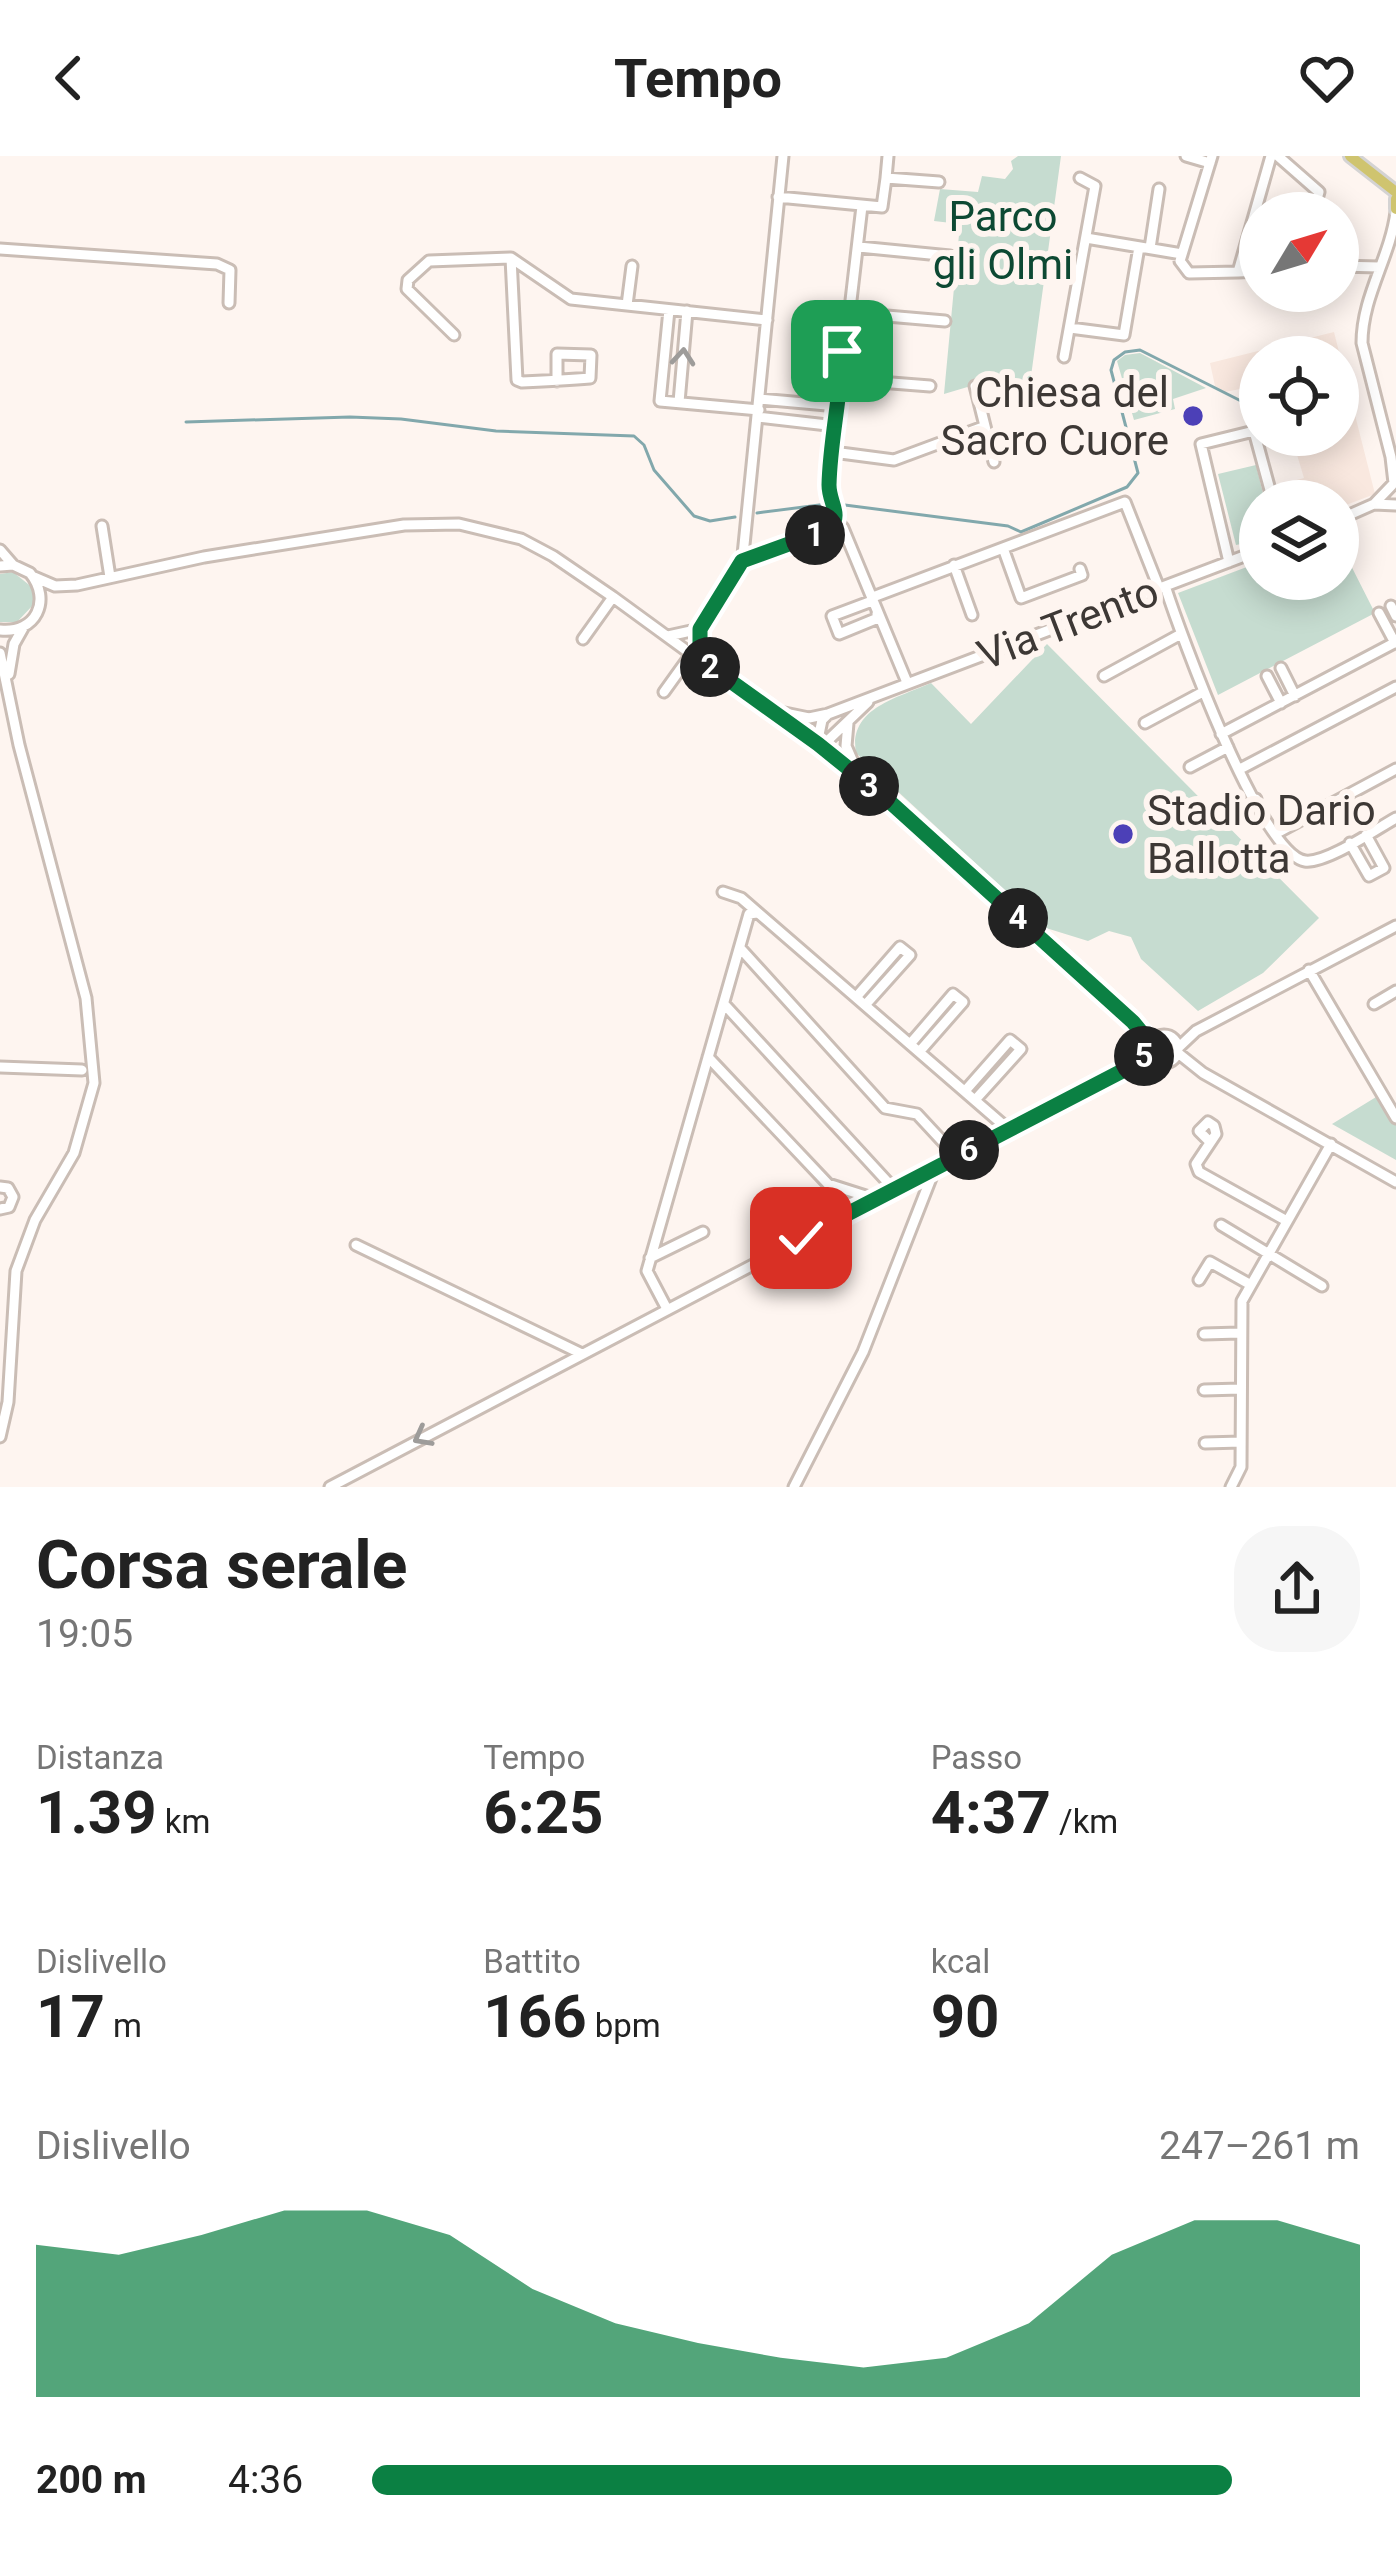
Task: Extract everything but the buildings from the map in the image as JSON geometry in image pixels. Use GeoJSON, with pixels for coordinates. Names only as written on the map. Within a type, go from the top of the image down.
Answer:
{"type":"FeatureCollection","features":[{"type":"Feature","properties":{"kind":"main road"},"geometry":{"type":"LineString","coordinates":[[1350,156],[1384,185],[1396,203]]}},
{"type":"Feature","properties":{"kind":"street"},"geometry":{"type":"LineString","coordinates":[[664,692],[742,561],[783,156]]}},
{"type":"Feature","properties":{"kind":"street"},"geometry":{"type":"LineString","coordinates":[[778,197],[882,207],[888,156]]}},
{"type":"Feature","properties":{"kind":"street"},"geometry":{"type":"LineString","coordinates":[[1182,254],[1211,160],[1186,156]]}},
{"type":"Feature","properties":{"kind":"street"},"geometry":{"type":"LineString","coordinates":[[1086,238],[1182,254],[1195,273],[1238,272],[1274,156],[1319,192]]}},
{"type":"Feature","properties":{"kind":"street"},"geometry":{"type":"LineString","coordinates":[[886,178],[939,182]]}},
{"type":"Feature","properties":{"kind":"street"},"geometry":{"type":"LineString","coordinates":[[1064,357],[1094,186],[1080,178]]}},
{"type":"Feature","properties":{"kind":"street"},"geometry":{"type":"LineString","coordinates":[[1070,328],[1124,335],[1159,189]]}},
{"type":"Feature","properties":{"kind":"street"},"geometry":{"type":"LineString","coordinates":[[1374,504],[1396,505],[1394,461],[1362,343],[1364,314],[1394,232],[1396,203]]}},
{"type":"Feature","properties":{"kind":"street"},"geometry":{"type":"LineString","coordinates":[[742,561],[830,529],[842,351],[852,313],[862,206]]}},
{"type":"Feature","properties":{"kind":"street"},"geometry":{"type":"LineString","coordinates":[[859,247],[950,256]]}},
{"type":"Feature","properties":{"kind":"street"},"geometry":{"type":"LineString","coordinates":[[0,249],[217,264],[230,270],[229,303]]}},
{"type":"Feature","properties":{"kind":"street"},"geometry":{"type":"LineString","coordinates":[[454,335],[410,292],[408,280],[429,261],[511,258],[571,299],[767,320]]}},
{"type":"Feature","properties":{"kind":"street"},"geometry":{"type":"LineString","coordinates":[[511,258],[516,378],[522,382],[556,380],[590,378],[591,355],[557,353],[556,380]]}},
{"type":"Feature","properties":{"kind":"street"},"geometry":{"type":"LineString","coordinates":[[627,305],[632,266]]}},
{"type":"Feature","properties":{"kind":"street"},"geometry":{"type":"LineString","coordinates":[[1359,267],[1379,267]]}},
{"type":"Feature","properties":{"kind":"street"},"geometry":{"type":"LineString","coordinates":[[669,310],[660,400],[759,409],[805,403],[838,406]]}},
{"type":"Feature","properties":{"kind":"street"},"geometry":{"type":"LineString","coordinates":[[679,403],[687,311]]}},
{"type":"Feature","properties":{"kind":"street"},"geometry":{"type":"LineString","coordinates":[[852,313],[945,321]]}},
{"type":"Feature","properties":{"kind":"street"},"geometry":{"type":"LineString","coordinates":[[841,379],[930,386]]}},
{"type":"Feature","properties":{"kind":"street"},"geometry":{"type":"LineString","coordinates":[[975,386],[994,462]]}},
{"type":"Feature","properties":{"kind":"street"},"geometry":{"type":"LineString","coordinates":[[804,422],[805,403]]}},
{"type":"Feature","properties":{"kind":"street"},"geometry":{"type":"LineString","coordinates":[[759,409],[836,426]]}},
{"type":"Feature","properties":{"kind":"street"},"geometry":{"type":"LineString","coordinates":[[833,452],[894,460],[983,427]]}},
{"type":"Feature","properties":{"kind":"street"},"geometry":{"type":"LineString","coordinates":[[1185,453],[1254,431],[1267,480]]}},
{"type":"Feature","properties":{"kind":"street"},"geometry":{"type":"LineString","coordinates":[[1202,444],[1228,562]]}},
{"type":"Feature","properties":{"kind":"street"},"geometry":{"type":"LineString","coordinates":[[1359,511],[1374,504],[1393,485]]}},
{"type":"Feature","properties":{"kind":"street"},"geometry":{"type":"LineString","coordinates":[[872,599],[878,618],[839,634],[832,616],[872,599],[954,565],[1125,502],[1221,734],[1290,854],[1300,860],[1321,859],[1396,818]]}},
{"type":"Feature","properties":{"kind":"street"},"geometry":{"type":"LineString","coordinates":[[834,509],[906,680]]}},
{"type":"Feature","properties":{"kind":"street"},"geometry":{"type":"LineString","coordinates":[[0,550],[13,565],[55,586],[404,525],[459,524],[535,545],[819,745],[1133,1022],[1156,1055],[1202,1073],[1396,1182]]}},
{"type":"Feature","properties":{"kind":"street"},"geometry":{"type":"LineString","coordinates":[[102,526],[110,578]]}},
{"type":"Feature","properties":{"kind":"street"},"geometry":{"type":"LineString","coordinates":[[1003,548],[1022,598],[1082,575],[1081,569]]}},
{"type":"Feature","properties":{"kind":"street","name":"Via Trento"},"geometry":{"type":"LineString","coordinates":[[764,707],[809,718],[829,714],[1239,558]]}},
{"type":"Feature","properties":{"kind":"street"},"geometry":{"type":"LineString","coordinates":[[0,566],[13,565]]}},
{"type":"Feature","properties":{"kind":"street"},"geometry":{"type":"LineString","coordinates":[[954,565],[972,615]]}},
{"type":"Feature","properties":{"kind":"street"},"geometry":{"type":"LineString","coordinates":[[8,691],[10,655],[41,605],[34,577]]}},
{"type":"Feature","properties":{"kind":"street"},"geometry":{"type":"LineString","coordinates":[[41,605],[77,585]]}},
{"type":"Feature","properties":{"kind":"street"},"geometry":{"type":"LineString","coordinates":[[583,639],[613,597]]}},
{"type":"Feature","properties":{"kind":"street"},"geometry":{"type":"LineString","coordinates":[[1221,734],[1395,643],[1379,614]]}},
{"type":"Feature","properties":{"kind":"street"},"geometry":{"type":"LineString","coordinates":[[0,630],[23,628]]}},
{"type":"Feature","properties":{"kind":"street"},"geometry":{"type":"LineString","coordinates":[[668,636],[697,633]]}},
{"type":"Feature","properties":{"kind":"street"},"geometry":{"type":"LineString","coordinates":[[697,633],[708,665]]}},
{"type":"Feature","properties":{"kind":"street"},"geometry":{"type":"LineString","coordinates":[[1104,676],[1181,634]]}},
{"type":"Feature","properties":{"kind":"street"},"geometry":{"type":"LineString","coordinates":[[0,653],[19,745],[80,970],[94,1053],[94,1083],[85,1127],[35,1220],[16,1271],[12,1366],[0,1437]]}},
{"type":"Feature","properties":{"kind":"street"},"geometry":{"type":"LineString","coordinates":[[1281,668],[1295,695]]}},
{"type":"Feature","properties":{"kind":"street"},"geometry":{"type":"LineString","coordinates":[[1267,676],[1281,703]]}},
{"type":"Feature","properties":{"kind":"street"},"geometry":{"type":"LineString","coordinates":[[1240,770],[1396,687]]}},
{"type":"Feature","properties":{"kind":"street"},"geometry":{"type":"LineString","coordinates":[[1145,723],[1202,693]]}},
{"type":"Feature","properties":{"kind":"street","name":"Via Trento"},"geometry":{"type":"LineString","coordinates":[[819,745],[877,695]]}},
{"type":"Feature","properties":{"kind":"street"},"geometry":{"type":"LineString","coordinates":[[819,745],[822,720],[829,714]]}},
{"type":"Feature","properties":{"kind":"street"},"geometry":{"type":"LineString","coordinates":[[848,720],[848,756],[866,784]]}},
{"type":"Feature","properties":{"kind":"street"},"geometry":{"type":"LineString","coordinates":[[1190,767],[1228,746]]}},
{"type":"Feature","properties":{"kind":"street"},"geometry":{"type":"LineString","coordinates":[[1275,834],[1396,770]]}},
{"type":"Feature","properties":{"kind":"street"},"geometry":{"type":"LineString","coordinates":[[1225,817],[1256,799]]}},
{"type":"Feature","properties":{"kind":"street"},"geometry":{"type":"LineString","coordinates":[[1350,843],[1369,876],[1384,868],[1366,835]]}},
{"type":"Feature","properties":{"kind":"street"},"geometry":{"type":"LineString","coordinates":[[723,892],[741,898],[1008,1129]]}},
{"type":"Feature","properties":{"kind":"street"},"geometry":{"type":"LineString","coordinates":[[667,1309],[647,1270],[749,914],[757,913]]}},
{"type":"Feature","properties":{"kind":"street"},"geometry":{"type":"LineString","coordinates":[[330,1487],[1008,1129],[1128,1068],[1178,1050],[1196,1031],[1396,926]]}},
{"type":"Feature","properties":{"kind":"street"},"geometry":{"type":"LineString","coordinates":[[901,947],[910,955],[862,999],[901,947]]}},
{"type":"Feature","properties":{"kind":"street"},"geometry":{"type":"LineString","coordinates":[[740,948],[885,1108],[917,1114],[956,1156]]}},
{"type":"Feature","properties":{"kind":"street"},"geometry":{"type":"LineString","coordinates":[[1310,970],[1396,1118]]}},
{"type":"Feature","properties":{"kind":"street"},"geometry":{"type":"LineString","coordinates":[[1374,1004],[1396,991]]}},
{"type":"Feature","properties":{"kind":"street"},"geometry":{"type":"LineString","coordinates":[[953,994],[963,1002],[916,1047],[953,994]]}},
{"type":"Feature","properties":{"kind":"street"},"geometry":{"type":"LineString","coordinates":[[724,1004],[894,1189]]}},
{"type":"Feature","properties":{"kind":"street"},"geometry":{"type":"LineString","coordinates":[[1133,1022],[1166,1036],[1202,1073]]}},
{"type":"Feature","properties":{"kind":"street"},"geometry":{"type":"LineString","coordinates":[[1166,1036],[1196,1031]]}},
{"type":"Feature","properties":{"kind":"street"},"geometry":{"type":"LineString","coordinates":[[1156,1055],[1166,1036]]}},
{"type":"Feature","properties":{"kind":"street"},"geometry":{"type":"LineString","coordinates":[[965,1091],[1010,1040],[1021,1048],[975,1100]]}},
{"type":"Feature","properties":{"kind":"street"},"geometry":{"type":"LineString","coordinates":[[708,1057],[828,1184],[875,1199]]}},
{"type":"Feature","properties":{"kind":"street"},"geometry":{"type":"LineString","coordinates":[[0,1067],[82,1070]]}},
{"type":"Feature","properties":{"kind":"street"},"geometry":{"type":"LineString","coordinates":[[1210,1142],[1196,1164],[1199,1172],[1287,1221]]}},
{"type":"Feature","properties":{"kind":"street"},"geometry":{"type":"LineString","coordinates":[[1231,1487],[1239,1477],[1241,1442],[1239,1312],[1331,1144]]}},
{"type":"Feature","properties":{"kind":"street"},"geometry":{"type":"LineString","coordinates":[[794,1487],[862,1352],[935,1168]]}},
{"type":"Feature","properties":{"kind":"street"},"geometry":{"type":"LineString","coordinates":[[0,1187],[10,1191],[12,1204],[35,1220]]}},
{"type":"Feature","properties":{"kind":"street"},"geometry":{"type":"LineString","coordinates":[[0,1209],[12,1204]]}},
{"type":"Feature","properties":{"kind":"street"},"geometry":{"type":"LineString","coordinates":[[1221,1225],[1322,1286]]}},
{"type":"Feature","properties":{"kind":"street"},"geometry":{"type":"LineString","coordinates":[[650,1258],[703,1232]]}},
{"type":"Feature","properties":{"kind":"street"},"geometry":{"type":"LineString","coordinates":[[356,1245],[582,1354]]}},
{"type":"Feature","properties":{"kind":"street"},"geometry":{"type":"LineString","coordinates":[[1199,1280],[1210,1262],[1250,1285]]}},
{"type":"Feature","properties":{"kind":"street"},"geometry":{"type":"LineString","coordinates":[[1204,1334],[1239,1333]]}},
{"type":"Feature","properties":{"kind":"street"},"geometry":{"type":"LineString","coordinates":[[1204,1390],[1240,1389]]}},
{"type":"Feature","properties":{"kind":"street"},"geometry":{"type":"LineString","coordinates":[[1205,1443],[1241,1442]]}},
{"type":"Feature","properties":{"kind":"shaded area"},"geometry":{"type":"Polygon","coordinates":[[[1239,356],[1239,389],[1225,392],[1215,386],[1210,363],[1239,356]]]}},
{"type":"Feature","properties":{"kind":"shaded area"},"geometry":{"type":"Polygon","coordinates":[[[1359,431],[1375,494],[1359,500],[1359,480],[1297,480],[1304,478],[1297,456],[1359,456],[1359,431]]]}},
{"type":"Feature","properties":{"kind":"green space","name":"Parco gli Olmi"},"geometry":{"type":"Polygon","coordinates":[[[1018,156],[1061,156],[1029,391],[1015,394],[1011,374],[944,394],[960,224],[934,221],[940,189],[978,192],[982,176],[1005,179],[1013,169],[1011,161],[1018,156]]]}},
{"type":"Feature","properties":{"kind":"green space"},"geometry":{"type":"Polygon","coordinates":[[[1140,353],[1206,388],[1173,399],[1175,409],[1134,420],[1117,361],[1140,353]]]}},
{"type":"Feature","properties":{"kind":"green space"},"geometry":{"type":"Polygon","coordinates":[[[1256,465],[1260,480],[1239,480],[1239,544],[1236,545],[1218,474],[1256,465]]]}},
{"type":"Feature","properties":{"kind":"green space"},"geometry":{"type":"Polygon","coordinates":[[[1239,570],[1239,600],[1359,600],[1359,581],[1375,613],[1218,695],[1178,593],[1239,570]]]}},
{"type":"Feature","properties":{"kind":"green space"},"geometry":{"type":"Polygon","coordinates":[[[13,572],[33,588],[34,604],[17,622],[0,622],[0,574],[13,572]]]}},
{"type":"Feature","properties":{"kind":"green space"},"geometry":{"type":"Polygon","coordinates":[[[1047,644],[1319,918],[1263,973],[1198,1011],[1141,959],[1131,937],[1109,931],[1088,941],[1046,928],[856,753],[860,725],[868,715],[931,683],[971,724],[1047,644]]]}},
{"type":"Feature","properties":{"kind":"green space"},"geometry":{"type":"Polygon","coordinates":[[[1381,1094],[1396,1118],[1396,1160],[1332,1124],[1381,1094]]]}},
{"type":"Feature","properties":{"kind":"waterway"},"geometry":{"type":"LineString","coordinates":[[837,504],[1008,526],[1021,532],[1127,487],[1138,473],[1111,370],[1114,360],[1125,352],[1140,350],[1239,400]]}},
{"type":"Feature","properties":{"kind":"waterway"},"geometry":{"type":"LineString","coordinates":[[186,422],[350,417],[496,431],[634,436],[644,445],[654,470],[694,516],[710,521],[735,517]]}},
{"type":"Feature","properties":{"kind":"waterway"},"geometry":{"type":"LineString","coordinates":[[757,513],[827,504]]}},
{"type":"Feature","properties":{"kind":"place","name":"Chiesa del Sacro Cuore"},"geometry":{"type":"Point","coordinates":[1193,416]}},
{"type":"Feature","properties":{"kind":"place","name":"Stadio Dario Ballotta"},"geometry":{"type":"Point","coordinates":[1123,834]}},
{"type":"Feature","properties":{"kind":"route"},"geometry":{"type":"LineString","coordinates":[[801,1238],[1128,1068],[1150,1051],[1151,1044],[1133,1022],[890,802],[708,665],[700,650],[700,629],[742,561],[830,529],[835,523],[829,489],[842,351]]}}]}
